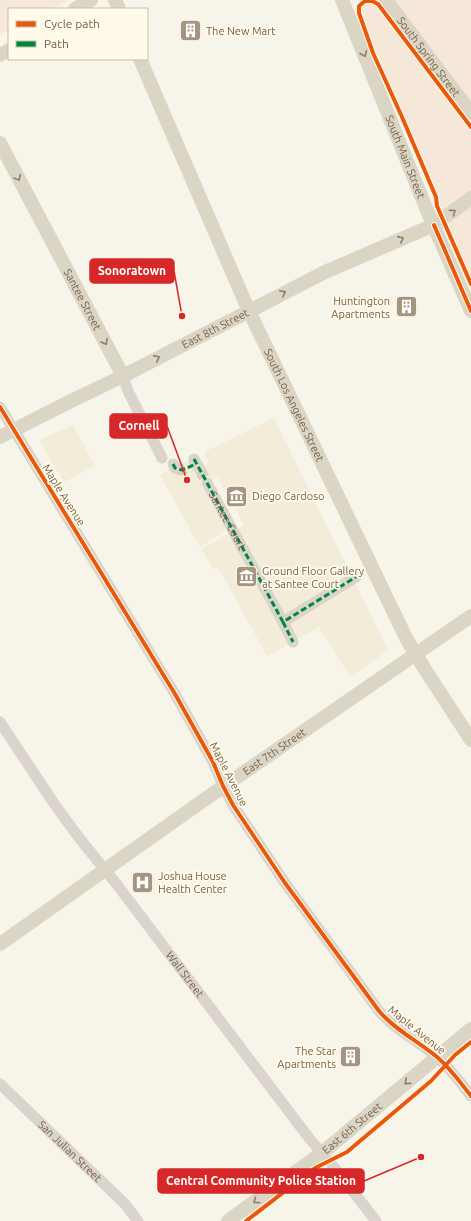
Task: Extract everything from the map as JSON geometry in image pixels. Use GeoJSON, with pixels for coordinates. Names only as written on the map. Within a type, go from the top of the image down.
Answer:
{"type":"FeatureCollection","features":[{"type":"Feature","properties":{"kind":"main road"},"geometry":{"type":"LineString","coordinates":[[77,8],[92,0]]}},
{"type":"Feature","properties":{"kind":"main road","name":"South Main Street"},"geometry":{"type":"LineString","coordinates":[[342,0],[434,225],[471,311]]}},
{"type":"Feature","properties":{"kind":"main road"},"geometry":{"type":"LineString","coordinates":[[350,18],[353,0]]}},
{"type":"Feature","properties":{"kind":"main road","name":"South Spring Street"},"geometry":{"type":"LineString","coordinates":[[386,0],[471,113]]}},
{"type":"Feature","properties":{"kind":"main road","name":"South Los Angeles Street"},"geometry":{"type":"LineString","coordinates":[[140,60],[249,311],[406,638],[471,740]]}},
{"type":"Feature","properties":{"kind":"main road","name":"Santee Street"},"geometry":{"type":"LineString","coordinates":[[0,143],[123,376]]}},
{"type":"Feature","properties":{"kind":"main road","name":"East 8th Street"},"geometry":{"type":"LineString","coordinates":[[0,437],[123,376],[325,272],[434,225],[471,198]]}},
{"type":"Feature","properties":{"kind":"main road","name":"East 7th Street"},"geometry":{"type":"LineString","coordinates":[[0,944],[224,786],[471,616]]}},
{"type":"Feature","properties":{"kind":"main road","name":"East 6th Street"},"geometry":{"type":"LineString","coordinates":[[228,1221],[322,1153],[471,1029]]}},
{"type":"Feature","properties":{"kind":"street","name":"Santee Street"},"geometry":{"type":"LineString","coordinates":[[123,376],[128,391],[162,458]]}},
{"type":"Feature","properties":{"kind":"street","name":"Maple Avenue"},"geometry":{"type":"LineString","coordinates":[[0,407],[175,694],[214,762],[233,805],[274,866],[379,1011],[390,1023],[437,1057],[452,1072],[471,1096]]}},
{"type":"Feature","properties":{"kind":"street","name":"Santee Court"},"geometry":{"type":"LineString","coordinates":[[207,483],[293,642]]}},
{"type":"Feature","properties":{"kind":"street"},"geometry":{"type":"LineString","coordinates":[[282,622],[356,577]]}},
{"type":"Feature","properties":{"kind":"street","name":"Wall Street"},"geometry":{"type":"LineString","coordinates":[[0,722],[55,805],[309,1138],[376,1221]]}},
{"type":"Feature","properties":{"kind":"street","name":"San Julian Street"},"geometry":{"type":"LineString","coordinates":[[0,1084],[125,1204],[138,1221]]}},
{"type":"Feature","properties":{"kind":"shaded area"},"geometry":{"type":"Polygon","coordinates":[[[0,0],[69,0],[53,8],[8,8],[8,30],[0,34],[0,0]]]}},
{"type":"Feature","properties":{"kind":"shaded area"},"geometry":{"type":"Polygon","coordinates":[[[360,0],[471,0],[471,280],[353,13],[360,0]]]}},
{"type":"Feature","properties":{"kind":"shaded area"},"geometry":{"type":"Polygon","coordinates":[[[274,418],[388,650],[350,677],[319,627],[267,656],[218,567],[214,570],[201,549],[244,525],[217,477],[202,487],[226,530],[200,547],[160,475],[189,460],[193,470],[209,463],[204,452],[274,418]]]}},
{"type":"Feature","properties":{"kind":"shaded area"},"geometry":{"type":"Polygon","coordinates":[[[73,425],[95,466],[64,482],[39,440],[73,425]]]}},
{"type":"Feature","properties":{"kind":"tunnel"},"geometry":{"type":"LineString","coordinates":[[175,468],[182,470],[191,466]]}},
{"type":"Feature","properties":{"kind":"tunnel"},"geometry":{"type":"LineString","coordinates":[[199,468],[207,483]]}},
{"type":"Feature","properties":{"kind":"marked path"},"geometry":{"type":"LineString","coordinates":[[194,459],[283,622],[356,577]]}},
{"type":"Feature","properties":{"kind":"marked path"},"geometry":{"type":"LineString","coordinates":[[173,464],[175,468],[182,470],[196,464]]}},
{"type":"Feature","properties":{"kind":"marked path"},"geometry":{"type":"LineString","coordinates":[[283,622],[293,642]]}},
{"type":"Feature","properties":{"kind":"cycle path"},"geometry":{"type":"LineString","coordinates":[[471,127],[378,4],[372,1],[365,1],[359,6],[359,13],[373,53],[436,197],[437,206],[471,284]]}},
{"type":"Feature","properties":{"kind":"cycle path"},"geometry":{"type":"LineString","coordinates":[[434,225],[471,311]]}},
{"type":"Feature","properties":{"kind":"cycle path"},"geometry":{"type":"LineString","coordinates":[[0,407],[175,694],[213,762],[233,805],[285,883],[385,1018],[442,1061],[471,1096]]}},
{"type":"Feature","properties":{"kind":"cycle path"},"geometry":{"type":"LineString","coordinates":[[246,1221],[315,1168],[347,1152],[431,1081],[455,1055],[471,1042]]}},
{"type":"Feature","properties":{"kind":"place","name":"The New Mart"},"geometry":{"type":"Point","coordinates":[190,31]}},
{"type":"Feature","properties":{"kind":"place","name":"Huntington Apartments"},"geometry":{"type":"Point","coordinates":[406,307]}},
{"type":"Feature","properties":{"kind":"place","name":"Sonoratown"},"geometry":{"type":"Point","coordinates":[182,316]}},
{"type":"Feature","properties":{"kind":"place","name":"Cornell"},"geometry":{"type":"Point","coordinates":[187,480]}},
{"type":"Feature","properties":{"kind":"place","name":"Diego Cardoso"},"geometry":{"type":"Point","coordinates":[236,496]}},
{"type":"Feature","properties":{"kind":"place","name":"Ground Floor Gallery at Santee Court"},"geometry":{"type":"Point","coordinates":[247,577]}},
{"type":"Feature","properties":{"kind":"place","name":"Joshua House Health Center"},"geometry":{"type":"Point","coordinates":[142,882]}},
{"type":"Feature","properties":{"kind":"place","name":"The Star Apartments"},"geometry":{"type":"Point","coordinates":[351,1057]}},
{"type":"Feature","properties":{"kind":"place","name":"Central Community Police Station"},"geometry":{"type":"Point","coordinates":[421,1157]}}]}
